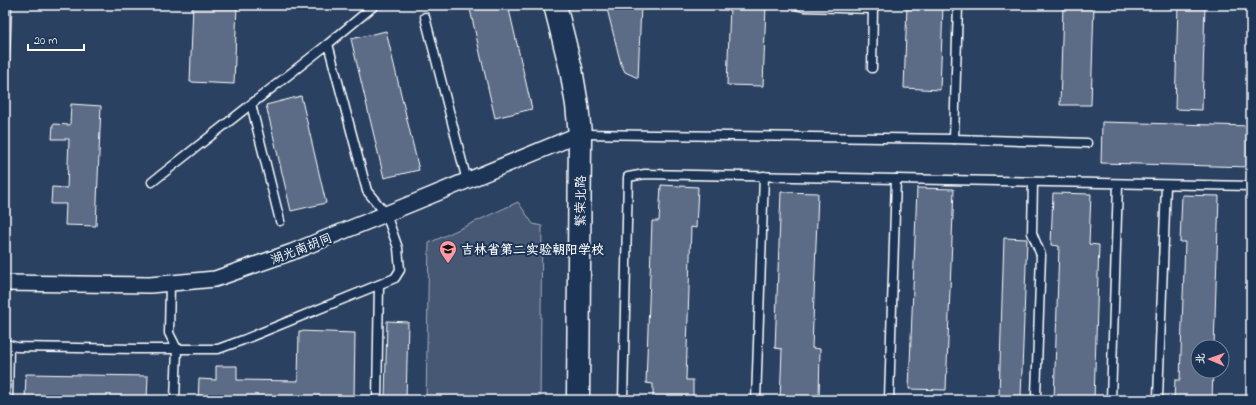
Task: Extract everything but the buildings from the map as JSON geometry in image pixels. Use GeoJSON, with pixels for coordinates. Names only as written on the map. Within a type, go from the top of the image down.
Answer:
{"type":"FeatureCollection","features":[{"type":"Feature","properties":{"kind":"street","name":"繁荣北路"},"geometry":{"type":"LineString","coordinates":[[555,5],[571,69],[580,134],[578,400]]}},
{"type":"Feature","properties":{"kind":"street","name":"湖光南胡同"},"geometry":{"type":"LineString","coordinates":[[5,283],[150,285],[215,279],[292,252],[580,134]]}},
{"type":"Feature","properties":{"kind":"lane"},"geometry":{"type":"LineString","coordinates":[[152,182],[328,44],[375,5]]}},
{"type":"Feature","properties":{"kind":"lane"},"geometry":{"type":"LineString","coordinates":[[796,5],[804,7],[873,7],[872,68]]}},
{"type":"Feature","properties":{"kind":"lane"},"geometry":{"type":"LineString","coordinates":[[954,139],[958,5]]}},
{"type":"Feature","properties":{"kind":"lane"},"geometry":{"type":"LineString","coordinates":[[425,17],[467,181]]}},
{"type":"Feature","properties":{"kind":"lane"},"geometry":{"type":"LineString","coordinates":[[8,400],[7,345],[25,347],[177,349],[218,348],[237,342],[395,278],[400,270],[398,248],[386,214],[367,191],[328,44]]}},
{"type":"Feature","properties":{"kind":"lane"},"geometry":{"type":"LineString","coordinates":[[251,104],[280,221]]}},
{"type":"Feature","properties":{"kind":"lane"},"geometry":{"type":"LineString","coordinates":[[580,134],[954,139],[1087,143]]}},
{"type":"Feature","properties":{"kind":"lane"},"geometry":{"type":"LineString","coordinates":[[623,400],[628,177],[646,174],[1251,186]]}},
{"type":"Feature","properties":{"kind":"lane"},"geometry":{"type":"LineString","coordinates":[[756,400],[764,176]]}},
{"type":"Feature","properties":{"kind":"lane"},"geometry":{"type":"LineString","coordinates":[[889,399],[896,179]]}},
{"type":"Feature","properties":{"kind":"lane"},"geometry":{"type":"LineString","coordinates":[[1033,182],[1032,232],[1040,255],[1036,395]]}},
{"type":"Feature","properties":{"kind":"lane"},"geometry":{"type":"LineString","coordinates":[[1112,400],[1118,184]]}},
{"type":"Feature","properties":{"kind":"lane"},"geometry":{"type":"LineString","coordinates":[[1156,400],[1158,397],[1166,185]]}},
{"type":"Feature","properties":{"kind":"lane"},"geometry":{"type":"LineString","coordinates":[[170,283],[169,332],[177,349],[176,400]]}},
{"type":"Feature","properties":{"kind":"lane"},"geometry":{"type":"LineString","coordinates":[[377,400],[379,284]]}},
{"type":"Feature","properties":{"kind":"shaded area"},"geometry":{"type":"Polygon","coordinates":[[[518,202],[533,224],[542,226],[540,400],[426,400],[429,243],[518,202]]]}},
{"type":"Feature","properties":{"kind":"place","name":"吉林省第二实验朝阳学校"},"geometry":{"type":"Point","coordinates":[448,264]}}]}
